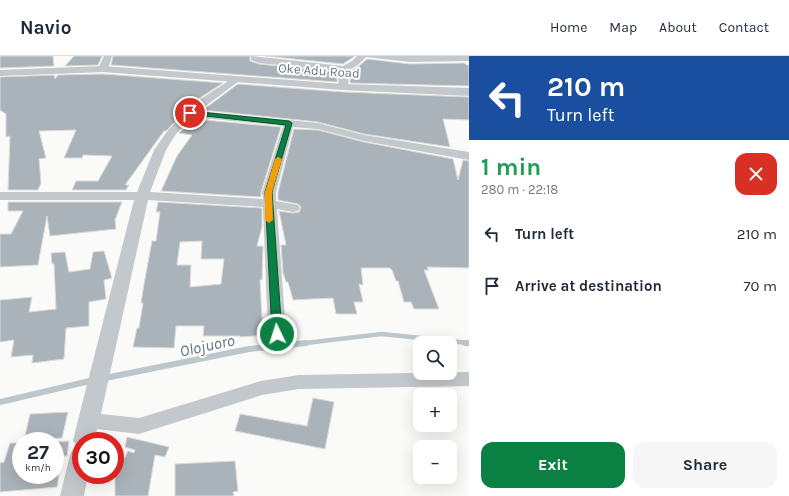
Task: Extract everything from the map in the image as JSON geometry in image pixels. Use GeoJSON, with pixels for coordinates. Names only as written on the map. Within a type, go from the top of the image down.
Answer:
{"type":"FeatureCollection","features":[{"type":"Feature","properties":{"kind":"street"},"geometry":{"type":"LineString","coordinates":[[103,69],[108,56]]}},
{"type":"Feature","properties":{"kind":"street"},"geometry":{"type":"LineString","coordinates":[[255,56],[254,58],[259,60],[292,62],[344,69],[355,63],[362,56]]}},
{"type":"Feature","properties":{"kind":"street"},"geometry":{"type":"LineString","coordinates":[[369,56],[410,59],[469,58]]}},
{"type":"Feature","properties":{"kind":"street","name":"Oke Adu Road"},"geometry":{"type":"LineString","coordinates":[[0,73],[103,69],[343,87],[469,92]]}},
{"type":"Feature","properties":{"kind":"street"},"geometry":{"type":"LineString","coordinates":[[343,87],[344,69]]}},
{"type":"Feature","properties":{"kind":"street"},"geometry":{"type":"LineString","coordinates":[[86,432],[142,196],[160,150],[172,132],[190,113],[200,104],[236,79]]}},
{"type":"Feature","properties":{"kind":"street"},"geometry":{"type":"LineString","coordinates":[[190,113],[318,126],[364,138],[469,156]]}},
{"type":"Feature","properties":{"kind":"street"},"geometry":{"type":"LineString","coordinates":[[277,334],[268,192],[289,123]]}},
{"type":"Feature","properties":{"kind":"street"},"geometry":{"type":"LineString","coordinates":[[0,196],[142,196],[268,203],[293,208]]}},
{"type":"Feature","properties":{"kind":"street"},"geometry":{"type":"LineString","coordinates":[[91,411],[139,426],[261,388],[299,382],[469,379]]}},
{"type":"Feature","properties":{"kind":"street"},"geometry":{"type":"LineString","coordinates":[[72,496],[75,484]]}},
{"type":"Feature","properties":{"kind":"building"},"geometry":{"type":"Polygon","coordinates":[[[0,56],[53,56],[54,66],[0,68],[0,56]]]}},
{"type":"Feature","properties":{"kind":"building"},"geometry":{"type":"Polygon","coordinates":[[[74,56],[102,56],[98,65],[65,66],[74,56]]]}},
{"type":"Feature","properties":{"kind":"building"},"geometry":{"type":"Polygon","coordinates":[[[113,56],[250,56],[250,61],[259,64],[337,72],[337,82],[111,65],[113,56]]]}},
{"type":"Feature","properties":{"kind":"building"},"geometry":{"type":"Polygon","coordinates":[[[265,56],[355,56],[343,64],[265,56]]]}},
{"type":"Feature","properties":{"kind":"building"},"geometry":{"type":"Polygon","coordinates":[[[367,59],[410,64],[464,63],[469,66],[469,86],[350,83],[350,71],[367,59]]]}},
{"type":"Feature","properties":{"kind":"building"},"geometry":{"type":"Polygon","coordinates":[[[103,74],[223,83],[195,101],[166,131],[164,131],[125,185],[129,185],[126,190],[72,190],[76,181],[98,181],[112,156],[83,155],[82,158],[64,158],[76,130],[39,131],[46,158],[39,159],[41,183],[38,190],[8,190],[10,136],[6,137],[6,114],[0,110],[0,77],[54,75],[55,79],[58,75],[103,74]]]}},
{"type":"Feature","properties":{"kind":"building"},"geometry":{"type":"Polygon","coordinates":[[[238,84],[343,92],[469,97],[469,120],[443,119],[450,147],[364,134],[318,122],[203,110],[238,84]]]}},
{"type":"Feature","properties":{"kind":"building"},"geometry":{"type":"Polygon","coordinates":[[[194,119],[281,127],[261,192],[261,197],[161,191],[177,156],[192,135],[179,133],[194,119]]]}},
{"type":"Feature","properties":{"kind":"building"},"geometry":{"type":"Polygon","coordinates":[[[294,129],[318,130],[364,142],[453,159],[458,180],[463,160],[469,161],[469,268],[427,267],[429,270],[424,270],[439,309],[414,309],[411,302],[404,302],[398,281],[396,281],[390,268],[361,268],[363,285],[359,284],[363,302],[354,302],[357,314],[336,314],[333,298],[293,300],[288,282],[286,282],[283,273],[281,245],[286,245],[279,211],[293,213],[299,212],[301,207],[298,204],[278,200],[278,192],[294,129]]]}},
{"type":"Feature","properties":{"kind":"building"},"geometry":{"type":"Polygon","coordinates":[[[8,202],[122,202],[115,220],[116,229],[50,236],[47,216],[38,265],[0,267],[0,234],[11,234],[23,211],[8,211],[8,202]]]}},
{"type":"Feature","properties":{"kind":"building"},"geometry":{"type":"Polygon","coordinates":[[[158,202],[262,208],[262,227],[257,246],[263,246],[262,280],[260,280],[262,320],[266,320],[268,335],[240,337],[203,336],[204,326],[176,326],[174,348],[133,347],[137,328],[139,328],[143,303],[141,303],[152,241],[156,241],[160,212],[156,212],[158,202]],[[202,241],[180,242],[177,265],[191,265],[190,287],[221,284],[224,259],[201,259],[202,241]]]}},
{"type":"Feature","properties":{"kind":"building"},"geometry":{"type":"Polygon","coordinates":[[[104,251],[112,278],[104,280],[106,299],[89,302],[89,326],[66,328],[64,359],[32,363],[33,355],[11,357],[14,340],[0,342],[0,300],[32,297],[29,312],[56,309],[54,264],[52,264],[51,253],[65,252],[69,272],[90,269],[93,252],[104,251]]]}},
{"type":"Feature","properties":{"kind":"building"},"geometry":{"type":"Polygon","coordinates":[[[313,398],[334,402],[325,449],[235,431],[240,414],[307,426],[313,398]]]}},
{"type":"Feature","properties":{"kind":"building"},"geometry":{"type":"Polygon","coordinates":[[[68,412],[63,432],[26,432],[30,414],[68,412]]]}},
{"type":"Feature","properties":{"kind":"building"},"geometry":{"type":"Polygon","coordinates":[[[127,437],[169,447],[165,457],[155,455],[148,496],[115,496],[115,484],[124,484],[124,459],[128,451],[134,453],[135,450],[125,447],[127,437]]]}},
{"type":"Feature","properties":{"kind":"building"},"geometry":{"type":"Polygon","coordinates":[[[64,441],[69,441],[67,456],[64,456],[64,441]]]}},
{"type":"Feature","properties":{"kind":"building"},"geometry":{"type":"Polygon","coordinates":[[[10,443],[12,443],[12,484],[58,484],[57,487],[0,492],[0,463],[4,462],[10,443]]]}},
{"type":"Feature","properties":{"kind":"building"},"geometry":{"type":"Polygon","coordinates":[[[235,461],[238,491],[233,492],[234,496],[175,496],[175,464],[235,461]]]}},
{"type":"Feature","properties":{"kind":"waterway","name":"Olojuoro"},"geometry":{"type":"LineString","coordinates":[[301,344],[382,334],[469,343],[465,343]]}},
{"type":"Feature","properties":{"kind":"waterway","name":"Olojuoro"},"geometry":{"type":"LineString","coordinates":[[301,344],[306,343]]}},
{"type":"Feature","properties":{"kind":"waterway","name":"Olojuoro"},"geometry":{"type":"LineString","coordinates":[[297,344],[301,344]]}},
{"type":"Feature","properties":{"kind":"waterway","name":"Olojuoro"},"geometry":{"type":"LineString","coordinates":[[105,378],[249,349],[301,344]]}},
{"type":"Feature","properties":{"kind":"waterway","name":"Olojuoro"},"geometry":{"type":"LineString","coordinates":[[0,402],[94,380]]}},
{"type":"Feature","properties":{"kind":"slow traffic"},"geometry":{"type":"LineString","coordinates":[[269,220],[268,192],[278,159]]}},
{"type":"Feature","properties":{"kind":"route"},"geometry":{"type":"LineString","coordinates":[[190,113],[289,123],[268,192],[277,334]]}}]}
